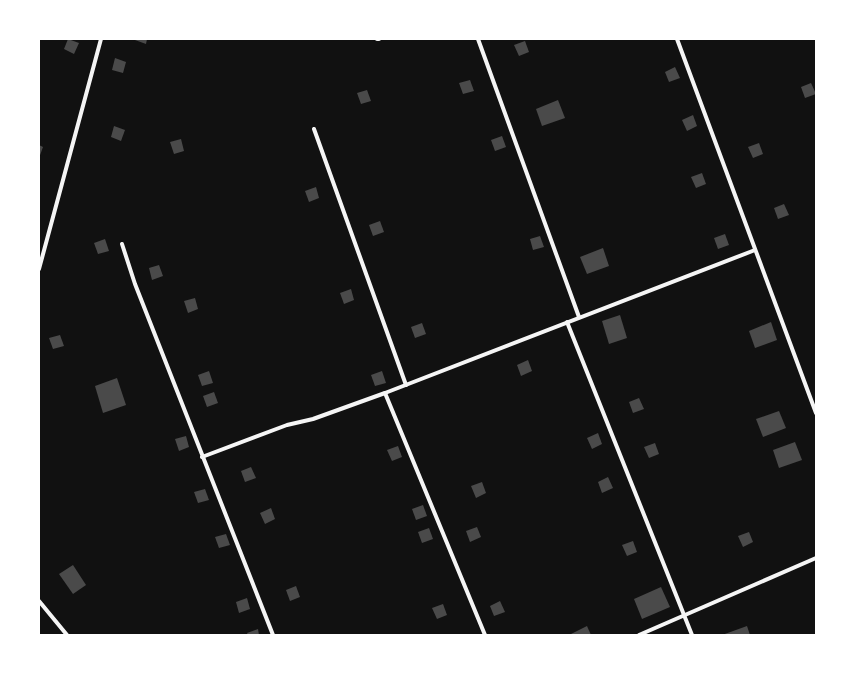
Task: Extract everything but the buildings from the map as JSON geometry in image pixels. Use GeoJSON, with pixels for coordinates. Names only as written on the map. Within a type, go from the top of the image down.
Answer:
{"type":"FeatureCollection","features":[{"type":"Feature","properties":{"kind":"lane"},"geometry":{"type":"LineString","coordinates":[[39,269],[101,39]]}},
{"type":"Feature","properties":{"kind":"lane"},"geometry":{"type":"LineString","coordinates":[[478,39],[579,317]]}},
{"type":"Feature","properties":{"kind":"lane"},"geometry":{"type":"LineString","coordinates":[[677,39],[816,412]]}},
{"type":"Feature","properties":{"kind":"lane"},"geometry":{"type":"LineString","coordinates":[[314,129],[406,385]]}},
{"type":"Feature","properties":{"kind":"lane"},"geometry":{"type":"LineString","coordinates":[[122,244],[135,284],[202,457],[274,635]]}},
{"type":"Feature","properties":{"kind":"lane"},"geometry":{"type":"LineString","coordinates":[[202,457],[287,425],[313,419],[386,393],[755,250]]}},
{"type":"Feature","properties":{"kind":"lane"},"geometry":{"type":"LineString","coordinates":[[567,322],[692,635]]}},
{"type":"Feature","properties":{"kind":"lane"},"geometry":{"type":"LineString","coordinates":[[386,393],[485,635]]}},
{"type":"Feature","properties":{"kind":"lane"},"geometry":{"type":"LineString","coordinates":[[639,635],[816,558]]}},
{"type":"Feature","properties":{"kind":"lane"},"geometry":{"type":"LineString","coordinates":[[39,601],[67,635]]}}]}
